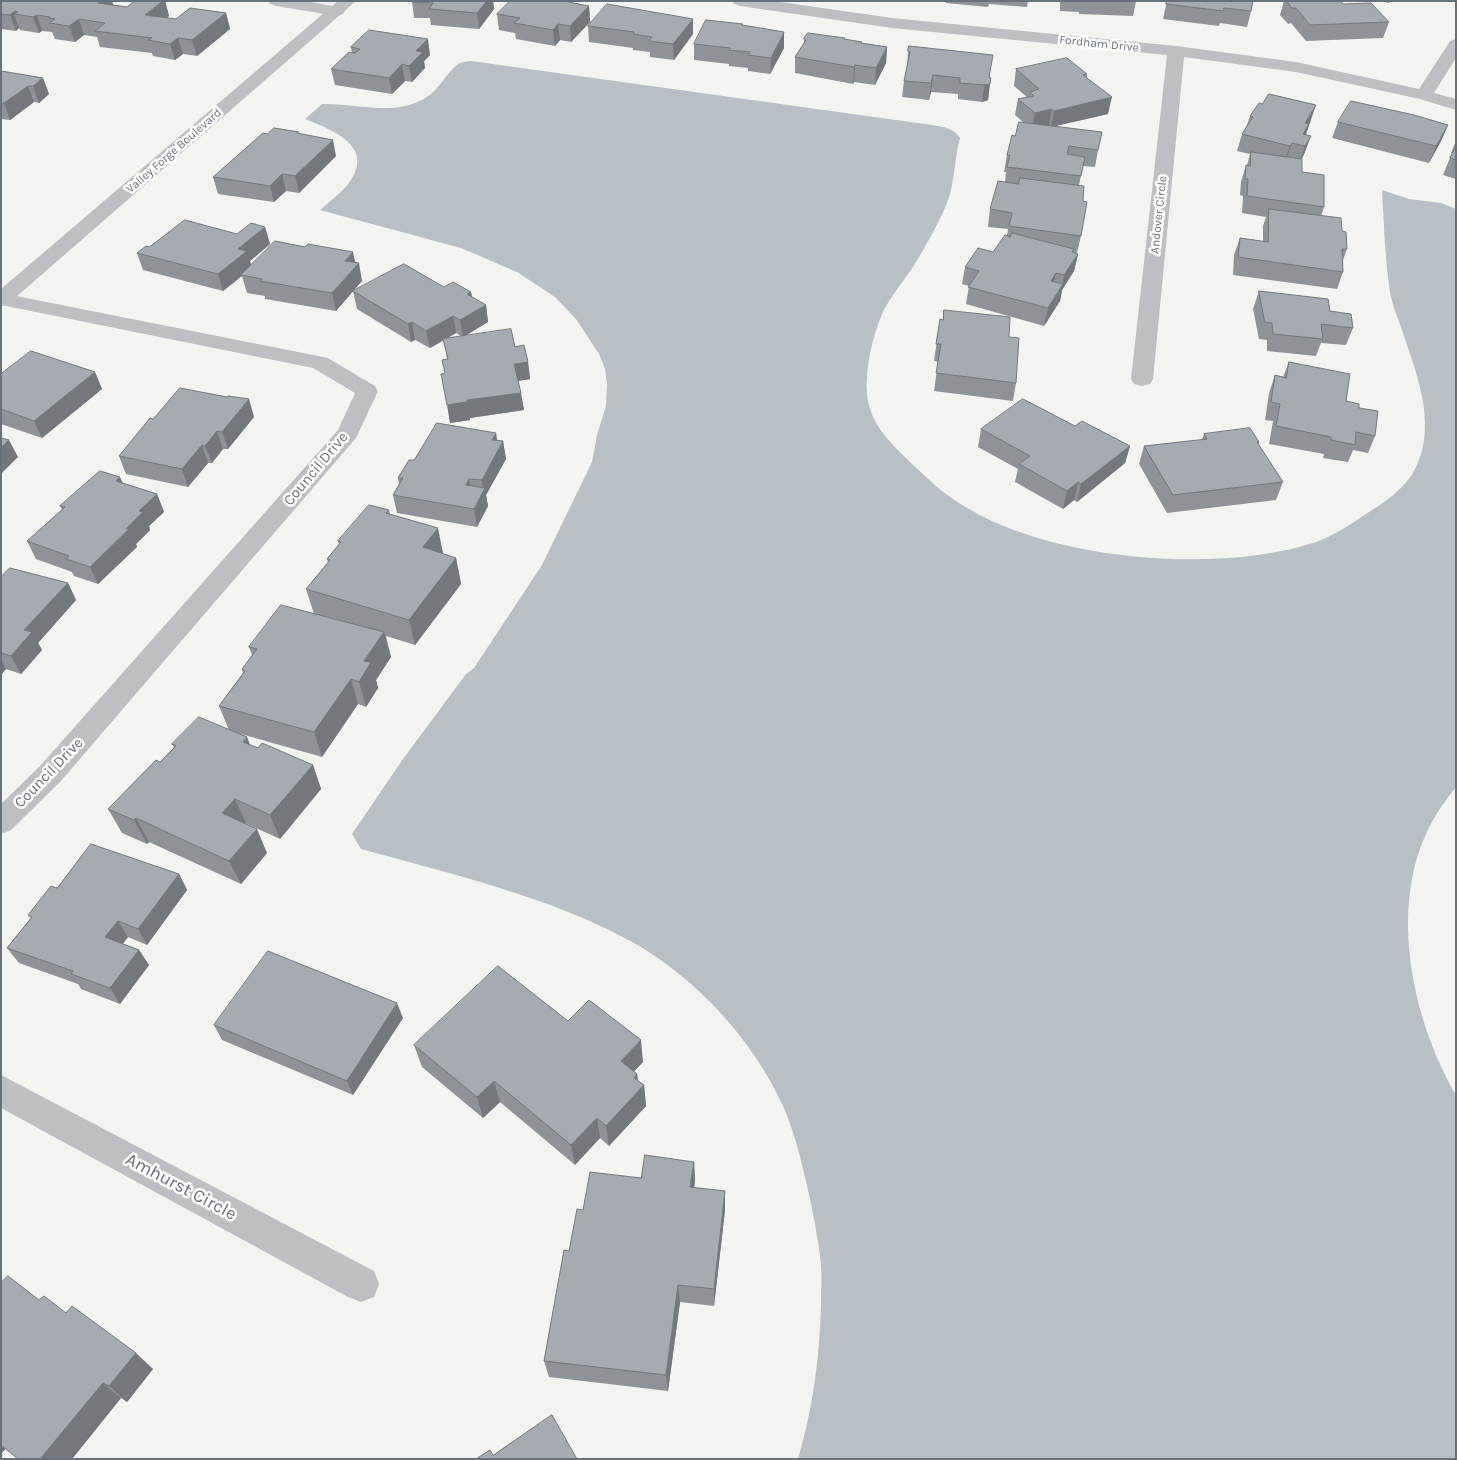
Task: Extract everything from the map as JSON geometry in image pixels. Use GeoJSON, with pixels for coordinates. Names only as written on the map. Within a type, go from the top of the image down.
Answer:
{"type":"FeatureCollection","features":[{"type":"Feature","properties":{"kind":"street"},"geometry":{"type":"LineString","coordinates":[[276,1],[342,6]]}},
{"type":"Feature","properties":{"kind":"street","name":"Fordham Drive"},"geometry":{"type":"LineString","coordinates":[[740,1],[892,23],[1176,51],[1296,67],[1424,95],[1456,105]]}},
{"type":"Feature","properties":{"kind":"street","name":"Valley Forge Boulevard"},"geometry":{"type":"LineString","coordinates":[[2,300],[342,6]]}},
{"type":"Feature","properties":{"kind":"street"},"geometry":{"type":"LineString","coordinates":[[1424,95],[1456,44]]}},
{"type":"Feature","properties":{"kind":"street","name":"Andover Circle"},"geometry":{"type":"LineString","coordinates":[[1142,379],[1176,51]]}},
{"type":"Feature","properties":{"kind":"street","name":"Council Drive"},"geometry":{"type":"LineString","coordinates":[[1,822],[50,774],[348,434],[367,391],[320,363],[2,300]]}},
{"type":"Feature","properties":{"kind":"street","name":"Amhurst Circle"},"geometry":{"type":"LineString","coordinates":[[1,1090],[361,1284]]}},
{"type":"Feature","properties":{"kind":"shaded area"},"geometry":{"type":"Polygon","coordinates":[[[471,61],[932,125],[948,128],[955,132],[960,138],[952,187],[947,203],[918,259],[886,306],[876,332],[867,374],[869,406],[877,425],[897,449],[932,483],[961,504],[1005,527],[1047,541],[1092,551],[1140,557],[1187,559],[1234,558],[1277,552],[1316,542],[1334,534],[1378,506],[1400,489],[1412,475],[1422,450],[1425,414],[1418,378],[1390,292],[1382,190],[1409,199],[1441,203],[1456,209],[1456,787],[1430,826],[1416,863],[1409,896],[1408,931],[1411,966],[1418,1000],[1428,1034],[1441,1066],[1456,1095],[1456,1459],[798,1459],[812,1401],[817,1362],[821,1264],[811,1205],[794,1135],[783,1106],[756,1058],[721,1013],[701,993],[680,974],[634,943],[569,912],[535,899],[361,849],[352,834],[403,759],[466,674],[474,668],[542,565],[592,462],[597,435],[606,406],[607,384],[605,369],[599,354],[576,319],[555,297],[517,272],[461,248],[320,210],[349,183],[356,170],[357,159],[354,149],[338,134],[305,119],[322,104],[392,108],[419,102],[434,91],[456,65],[471,61]]]}},
{"type":"Feature","properties":{"kind":"building"},"geometry":{"type":"Polygon","coordinates":[[[1,1],[100,1],[98,3],[127,7],[135,1],[163,1],[145,15],[176,19],[190,8],[226,13],[192,40],[178,38],[170,44],[148,40],[152,38],[95,31],[105,23],[79,19],[69,26],[49,23],[55,19],[50,17],[14,14],[18,12],[15,11],[10,15],[1,14],[1,1]]]}},
{"type":"Feature","properties":{"kind":"building"},"geometry":{"type":"Polygon","coordinates":[[[412,1],[487,1],[477,13],[429,9],[433,3],[412,1]]]}},
{"type":"Feature","properties":{"kind":"building"},"geometry":{"type":"Polygon","coordinates":[[[510,1],[564,1],[589,6],[570,26],[558,24],[553,30],[514,23],[520,18],[497,14],[510,1]]]}},
{"type":"Feature","properties":{"kind":"building"},"geometry":{"type":"Polygon","coordinates":[[[1167,1],[1253,1],[1251,11],[1224,8],[1223,11],[1166,4],[1167,1]]]}},
{"type":"Feature","properties":{"kind":"building"},"geometry":{"type":"Polygon","coordinates":[[[1287,1],[1340,1],[1343,4],[1371,3],[1389,22],[1310,25],[1296,8],[1292,8],[1287,1]]]}},
{"type":"Feature","properties":{"kind":"building"},"geometry":{"type":"Polygon","coordinates":[[[607,4],[693,19],[673,44],[649,41],[652,37],[633,34],[634,32],[588,26],[607,4]]]}},
{"type":"Feature","properties":{"kind":"building"},"geometry":{"type":"Polygon","coordinates":[[[706,20],[743,24],[784,32],[771,58],[748,55],[750,52],[694,44],[706,20]]]}},
{"type":"Feature","properties":{"kind":"building"},"geometry":{"type":"Polygon","coordinates":[[[369,30],[428,39],[416,51],[423,52],[409,66],[402,64],[389,78],[331,69],[349,52],[355,53],[360,49],[351,47],[369,30]]]}},
{"type":"Feature","properties":{"kind":"building"},"geometry":{"type":"Polygon","coordinates":[[[808,33],[845,38],[861,43],[887,47],[876,68],[855,65],[854,67],[795,57],[806,40],[804,39],[808,33]]]}},
{"type":"Feature","properties":{"kind":"building"},"geometry":{"type":"Polygon","coordinates":[[[909,46],[993,55],[989,77],[991,78],[990,84],[960,83],[960,78],[933,75],[931,83],[904,81],[910,52],[908,51],[909,46]]]}},
{"type":"Feature","properties":{"kind":"building"},"geometry":{"type":"Polygon","coordinates":[[[1067,58],[1087,74],[1083,75],[1112,97],[1054,111],[1052,109],[1035,113],[1018,99],[1034,96],[1030,92],[1039,89],[1016,69],[1067,58]]]}},
{"type":"Feature","properties":{"kind":"building"},"geometry":{"type":"Polygon","coordinates":[[[1,71],[43,78],[33,86],[28,86],[4,103],[1,103],[1,71]]]}},
{"type":"Feature","properties":{"kind":"building"},"geometry":{"type":"Polygon","coordinates":[[[1269,94],[1316,105],[1305,123],[1309,124],[1303,134],[1311,136],[1305,146],[1292,143],[1290,146],[1242,134],[1253,117],[1250,116],[1259,103],[1262,104],[1269,94]]]}},
{"type":"Feature","properties":{"kind":"building"},"geometry":{"type":"Polygon","coordinates":[[[1351,101],[1414,115],[1448,125],[1436,146],[1338,122],[1351,101]]]}},
{"type":"Feature","properties":{"kind":"building"},"geometry":{"type":"Polygon","coordinates":[[[1019,122],[1102,132],[1098,150],[1069,146],[1067,154],[1085,157],[1081,176],[1007,167],[1010,155],[1007,155],[1012,135],[1015,136],[1019,122]]]}},
{"type":"Feature","properties":{"kind":"building"},"geometry":{"type":"Polygon","coordinates":[[[274,128],[333,140],[295,176],[282,174],[270,186],[213,177],[263,133],[267,134],[274,128]]]}},
{"type":"Feature","properties":{"kind":"building"},"geometry":{"type":"Polygon","coordinates":[[[1456,147],[1456,160],[1450,158],[1456,147]]]}},
{"type":"Feature","properties":{"kind":"building"},"geometry":{"type":"Polygon","coordinates":[[[1251,152],[1302,159],[1302,172],[1324,175],[1324,207],[1247,196],[1248,179],[1245,179],[1246,165],[1250,166],[1251,152]]]}},
{"type":"Feature","properties":{"kind":"building"},"geometry":{"type":"Polygon","coordinates":[[[1020,178],[1084,186],[1083,201],[1087,202],[1081,236],[1009,226],[1012,213],[990,209],[998,181],[1018,184],[1020,178]]]}},
{"type":"Feature","properties":{"kind":"building"},"geometry":{"type":"Polygon","coordinates":[[[1269,209],[1341,218],[1342,231],[1346,232],[1347,249],[1342,249],[1343,272],[1238,257],[1240,238],[1268,242],[1269,209]]]}},
{"type":"Feature","properties":{"kind":"building"},"geometry":{"type":"Polygon","coordinates":[[[185,220],[237,234],[251,223],[265,227],[238,249],[247,251],[218,274],[137,253],[146,246],[149,247],[185,220]]]}},
{"type":"Feature","properties":{"kind":"building"},"geometry":{"type":"Polygon","coordinates":[[[1012,233],[1074,249],[1072,252],[1078,254],[1064,275],[1056,273],[1051,281],[1063,284],[1048,308],[968,287],[979,271],[965,267],[978,248],[993,252],[1005,235],[1010,237],[1012,233]]]}},
{"type":"Feature","properties":{"kind":"building"},"geometry":{"type":"Polygon","coordinates":[[[275,241],[305,247],[308,244],[353,252],[345,261],[359,263],[332,293],[260,281],[262,279],[241,275],[275,241]]]}},
{"type":"Feature","properties":{"kind":"building"},"geometry":{"type":"Polygon","coordinates":[[[404,264],[444,287],[453,282],[471,292],[467,294],[486,305],[460,320],[453,316],[426,331],[412,322],[408,324],[353,291],[404,264]]]}},
{"type":"Feature","properties":{"kind":"building"},"geometry":{"type":"Polygon","coordinates":[[[1259,291],[1328,299],[1330,311],[1351,314],[1353,328],[1321,324],[1323,339],[1273,334],[1272,323],[1265,322],[1259,291]]]}},
{"type":"Feature","properties":{"kind":"building"},"geometry":{"type":"Polygon","coordinates":[[[944,310],[1010,317],[1009,337],[1019,338],[1016,383],[936,373],[941,344],[936,344],[940,319],[943,320],[944,310]]]}},
{"type":"Feature","properties":{"kind":"building"},"geometry":{"type":"Polygon","coordinates":[[[511,329],[515,347],[524,345],[528,362],[514,364],[521,393],[467,400],[467,402],[447,405],[441,374],[445,373],[442,360],[448,359],[443,339],[511,329]]]}},
{"type":"Feature","properties":{"kind":"building"},"geometry":{"type":"Polygon","coordinates":[[[31,351],[95,372],[34,421],[1,409],[1,374],[31,351]]]}},
{"type":"Feature","properties":{"kind":"building"},"geometry":{"type":"Polygon","coordinates":[[[1289,362],[1350,374],[1346,401],[1359,404],[1359,408],[1378,411],[1375,436],[1356,432],[1355,445],[1331,440],[1331,437],[1276,426],[1280,404],[1271,402],[1275,375],[1286,378],[1289,362]]]}},
{"type":"Feature","properties":{"kind":"building"},"geometry":{"type":"Polygon","coordinates":[[[180,388],[249,399],[222,432],[217,431],[205,446],[202,445],[182,469],[119,456],[150,418],[153,419],[180,388]]]}},
{"type":"Feature","properties":{"kind":"building"},"geometry":{"type":"Polygon","coordinates":[[[1023,399],[1075,426],[1082,421],[1130,446],[1081,484],[1078,482],[1067,491],[1019,464],[1030,456],[981,429],[1023,399]]]}},
{"type":"Feature","properties":{"kind":"building"},"geometry":{"type":"Polygon","coordinates":[[[437,423],[496,433],[492,440],[503,441],[482,480],[469,479],[466,485],[485,488],[474,509],[393,495],[403,478],[398,478],[409,460],[414,460],[437,423]]]}},
{"type":"Feature","properties":{"kind":"building"},"geometry":{"type":"Polygon","coordinates":[[[1250,428],[1283,482],[1173,495],[1144,446],[1207,439],[1204,434],[1250,428]]]}},
{"type":"Feature","properties":{"kind":"building"},"geometry":{"type":"Polygon","coordinates":[[[1,438],[9,440],[1,448],[1,438]]]}},
{"type":"Feature","properties":{"kind":"building"},"geometry":{"type":"Polygon","coordinates":[[[100,471],[120,477],[116,481],[157,494],[139,511],[143,512],[126,529],[129,529],[90,567],[66,559],[69,556],[27,541],[65,507],[60,506],[100,471]]]}},
{"type":"Feature","properties":{"kind":"building"},"geometry":{"type":"Polygon","coordinates":[[[369,505],[389,510],[386,513],[438,528],[423,547],[456,558],[409,620],[306,589],[330,560],[327,559],[341,542],[338,541],[369,505]]]}},
{"type":"Feature","properties":{"kind":"building"},"geometry":{"type":"Polygon","coordinates":[[[10,568],[68,583],[24,630],[32,632],[11,656],[1,653],[1,577],[10,568]]]}},
{"type":"Feature","properties":{"kind":"building"},"geometry":{"type":"Polygon","coordinates":[[[281,605],[384,632],[364,661],[371,662],[359,682],[351,679],[314,732],[219,706],[245,671],[242,669],[257,649],[249,647],[281,605]]]}},
{"type":"Feature","properties":{"kind":"building"},"geometry":{"type":"Polygon","coordinates":[[[199,717],[247,737],[243,742],[258,748],[262,743],[313,765],[270,815],[235,799],[222,813],[257,829],[229,861],[136,818],[134,820],[108,809],[156,760],[160,762],[176,746],[172,744],[199,717]]]}},
{"type":"Feature","properties":{"kind":"building"},"geometry":{"type":"Polygon","coordinates":[[[91,844],[179,874],[138,929],[118,921],[105,937],[139,950],[110,988],[71,974],[73,971],[7,948],[32,917],[28,915],[51,886],[57,888],[91,844]]]}},
{"type":"Feature","properties":{"kind":"building"},"geometry":{"type":"Polygon","coordinates":[[[268,951],[397,1003],[347,1081],[214,1025],[268,951]]]}},
{"type":"Feature","properties":{"kind":"building"},"geometry":{"type":"Polygon","coordinates":[[[498,966],[568,1021],[589,1000],[641,1040],[621,1061],[637,1074],[634,1078],[644,1085],[606,1126],[597,1118],[571,1145],[494,1081],[477,1097],[414,1045],[498,966]]]}},
{"type":"Feature","properties":{"kind":"building"},"geometry":{"type":"Polygon","coordinates":[[[645,1155],[694,1162],[690,1187],[725,1191],[714,1289],[678,1285],[666,1375],[544,1361],[564,1250],[569,1251],[577,1209],[583,1210],[590,1172],[641,1178],[645,1155]]]}},
{"type":"Feature","properties":{"kind":"building"},"geometry":{"type":"Polygon","coordinates":[[[8,1276],[39,1300],[44,1296],[66,1313],[72,1306],[136,1353],[109,1386],[103,1383],[40,1459],[18,1459],[1,1445],[1,1283],[8,1276]]]}},
{"type":"Feature","properties":{"kind":"building"},"geometry":{"type":"Polygon","coordinates":[[[552,1415],[577,1459],[476,1459],[490,1450],[493,1455],[552,1415]]]}}]}
